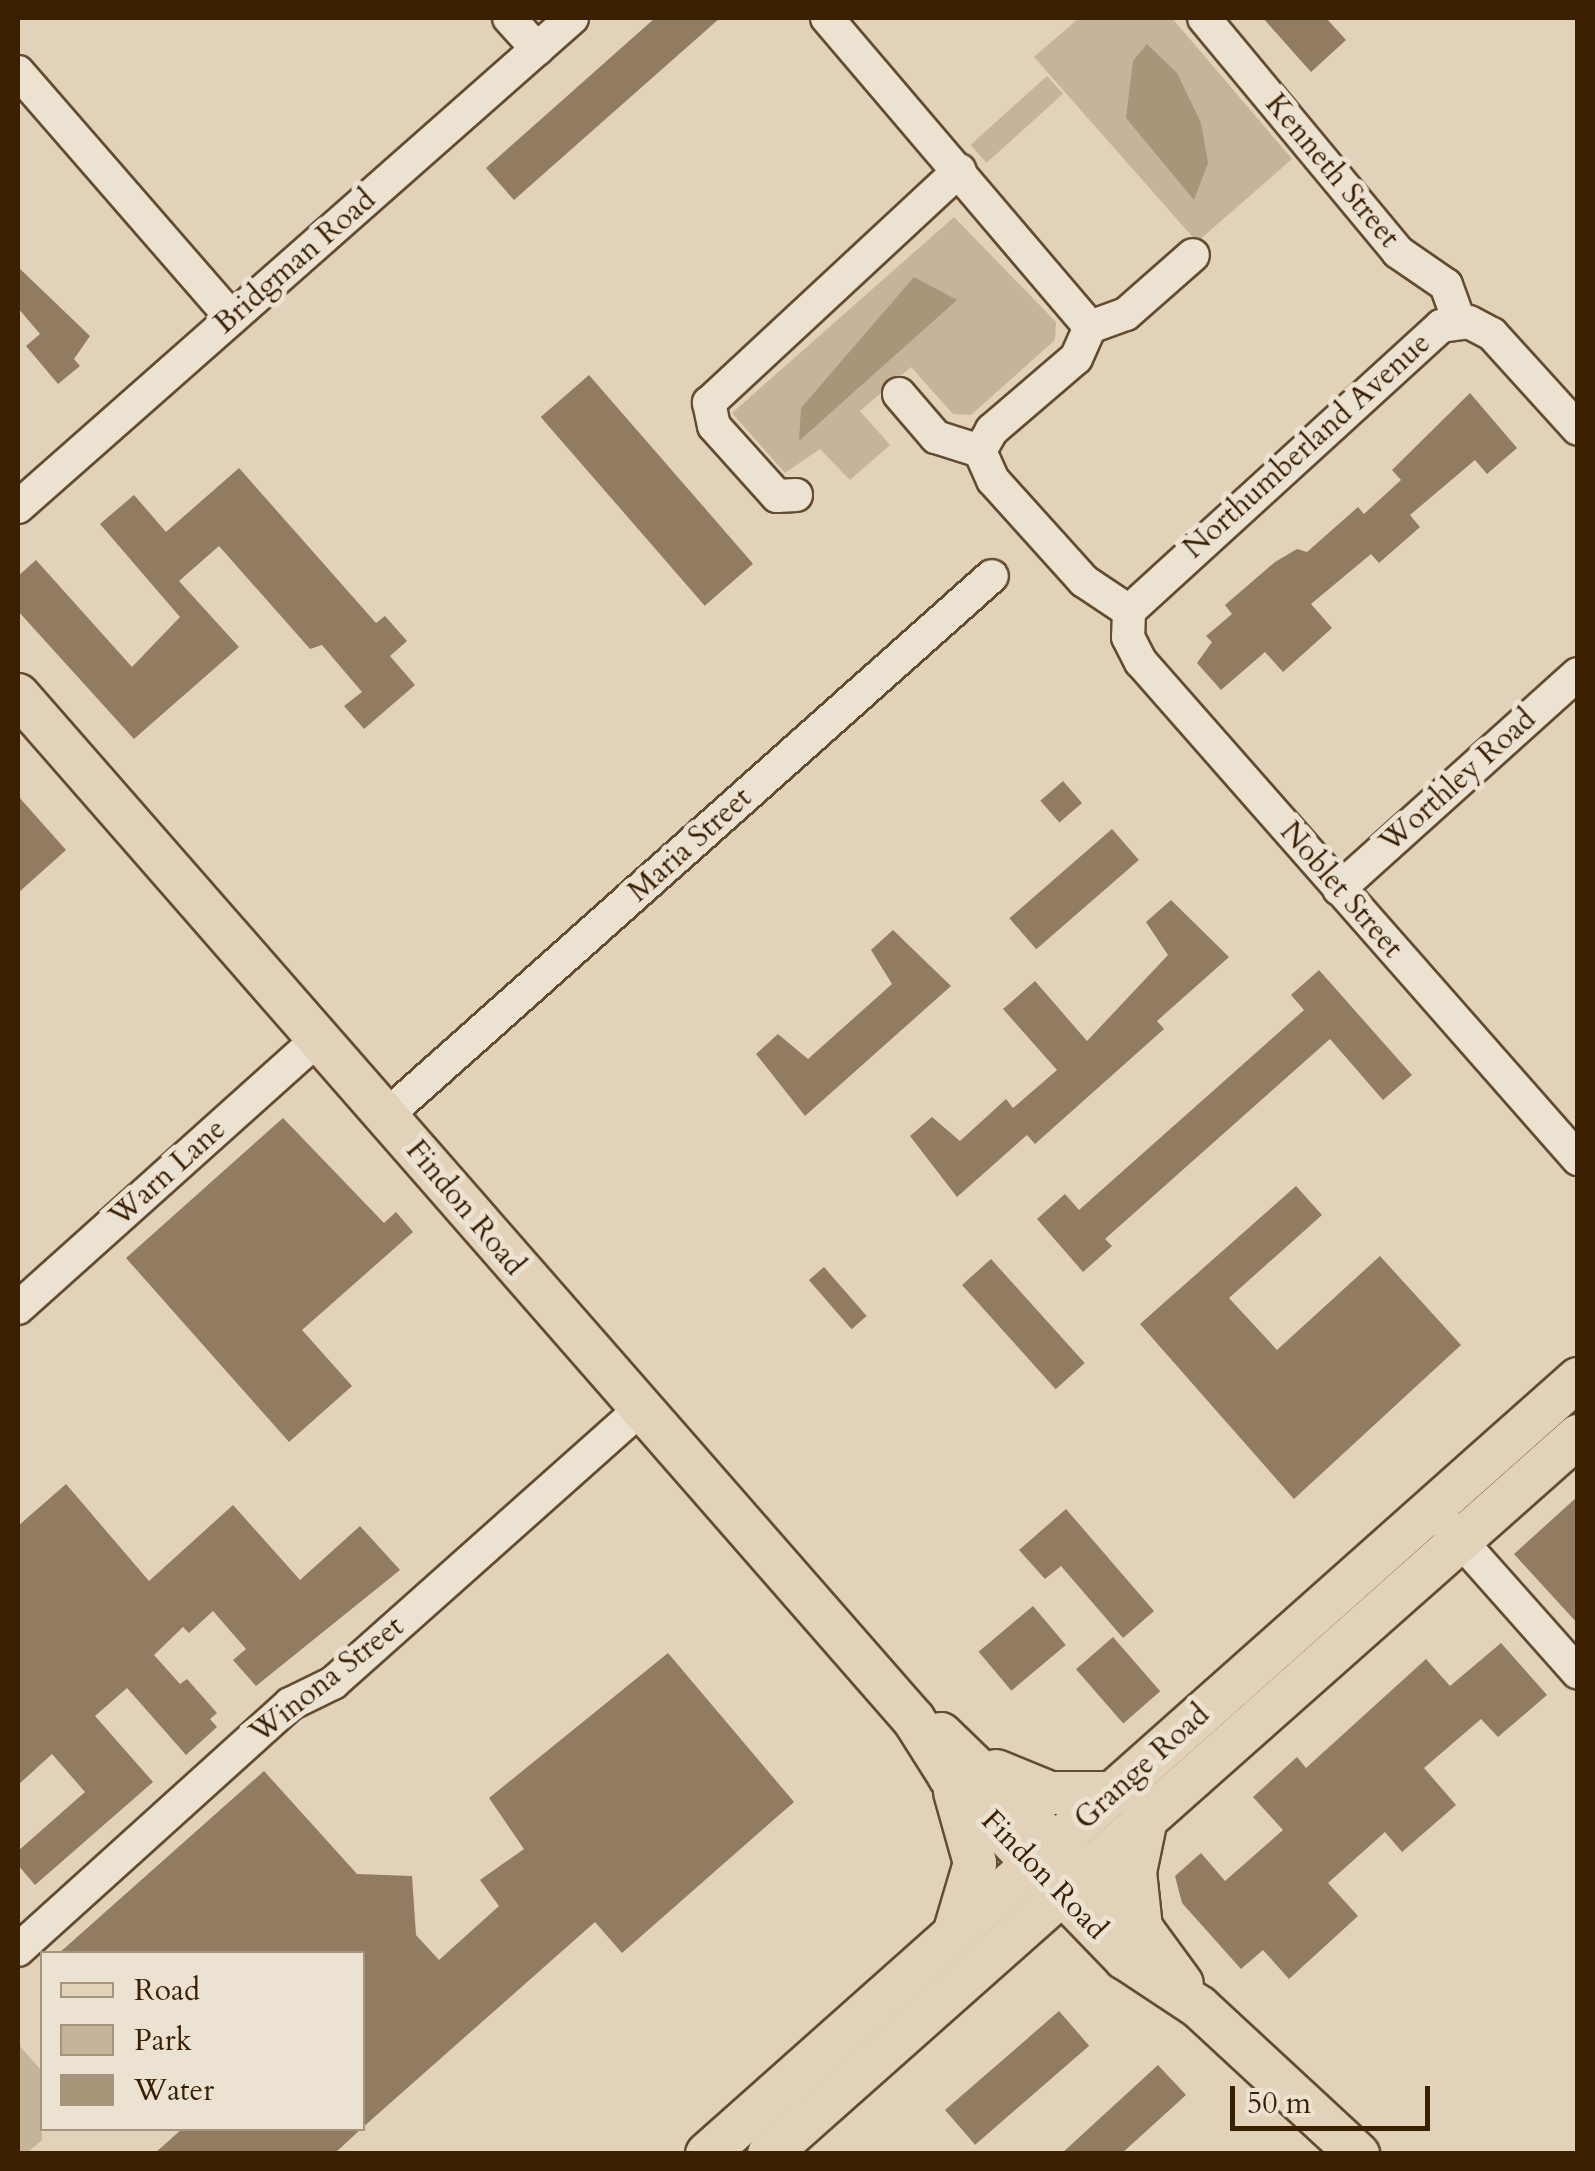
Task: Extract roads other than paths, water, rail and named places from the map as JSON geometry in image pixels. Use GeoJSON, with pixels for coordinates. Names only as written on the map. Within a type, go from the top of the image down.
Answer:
{"type":"FeatureCollection","features":[{"type":"Feature","properties":{"kind":"main road","name":"Findon Road"},"geometry":{"type":"LineString","coordinates":[[18,695],[387,1115],[637,1412],[914,1720],[1133,1943],[1358,2154]]}},
{"type":"Feature","properties":{"kind":"main road","name":"Grange Road"},"geometry":{"type":"LineString","coordinates":[[707,2154],[954,1936],[1058,1869],[1433,1507],[1578,1379]]}},
{"type":"Feature","properties":{"kind":"main road","name":"Grange Road"},"geometry":{"type":"LineString","coordinates":[[1130,1803],[1460,1541],[1578,1436]]}},
{"type":"Feature","properties":{"kind":"main road"},"geometry":{"type":"LineString","coordinates":[[954,1936],[976,1863],[964,1770],[1050,1793],[1130,1803],[1135,1872],[1133,1943],[1064,1938],[1006,1943]]}},
{"type":"Feature","properties":{"kind":"main road","name":"Grange Road"},"geometry":{"type":"LineString","coordinates":[[769,2154],[1006,1943],[1058,1869]]}},
{"type":"Feature","properties":{"kind":"street"},"geometry":{"type":"LineString","coordinates":[[509,18],[537,49]]}},
{"type":"Feature","properties":{"kind":"street","name":"Bridgman Road"},"geometry":{"type":"LineString","coordinates":[[18,507],[572,18]]}},
{"type":"Feature","properties":{"kind":"street"},"geometry":{"type":"LineString","coordinates":[[827,18],[1090,327]]}},
{"type":"Feature","properties":{"kind":"street","name":"Kenneth Street"},"geometry":{"type":"LineString","coordinates":[[1204,18],[1398,252],[1446,286],[1458,321]]}},
{"type":"Feature","properties":{"kind":"street"},"geometry":{"type":"LineString","coordinates":[[18,72],[232,318]]}},
{"type":"Feature","properties":{"kind":"street"},"geometry":{"type":"LineString","coordinates":[[796,496],[777,496],[714,426],[709,403],[960,170]]}},
{"type":"Feature","properties":{"kind":"street"},"geometry":{"type":"LineString","coordinates":[[980,451],[992,430],[1076,358],[1090,327],[1126,314],[1193,255]]}},
{"type":"Feature","properties":{"kind":"street","name":"Northumberland Avenue"},"geometry":{"type":"LineString","coordinates":[[1129,611],[1442,326],[1458,321],[1492,334],[1578,429]]}},
{"type":"Feature","properties":{"kind":"street"},"geometry":{"type":"LineString","coordinates":[[898,394],[936,436],[980,451],[993,480],[1084,581],[1129,611]]}},
{"type":"Feature","properties":{"kind":"street","name":"Maria Street"},"geometry":{"type":"LineString","coordinates":[[387,1115],[992,576]]}},
{"type":"Feature","properties":{"kind":"street","name":"Noblet Street"},"geometry":{"type":"LineString","coordinates":[[1129,611],[1128,636],[1141,662],[1578,1159]]}},
{"type":"Feature","properties":{"kind":"street","name":"Worthley Road"},"geometry":{"type":"LineString","coordinates":[[1340,889],[1578,674]]}},
{"type":"Feature","properties":{"kind":"street","name":"Warn Lane"},"geometry":{"type":"LineString","coordinates":[[18,1308],[319,1038]]}},
{"type":"Feature","properties":{"kind":"street","name":"Winona Street"},"geometry":{"type":"LineString","coordinates":[[18,1950],[290,1704],[332,1683],[637,1412]]}},
{"type":"Feature","properties":{"kind":"street"},"geometry":{"type":"LineString","coordinates":[[1433,1507],[1578,1673]]}},
{"type":"Feature","properties":{"kind":"water"},"geometry":{"type":"Polygon","coordinates":[[[1147,44],[1177,73],[1201,123],[1208,163],[1194,200],[1126,118],[1133,61],[1147,44]]]}},
{"type":"Feature","properties":{"kind":"water"},"geometry":{"type":"Polygon","coordinates":[[[914,277],[957,300],[799,441],[801,408],[914,277]]]}}]}
